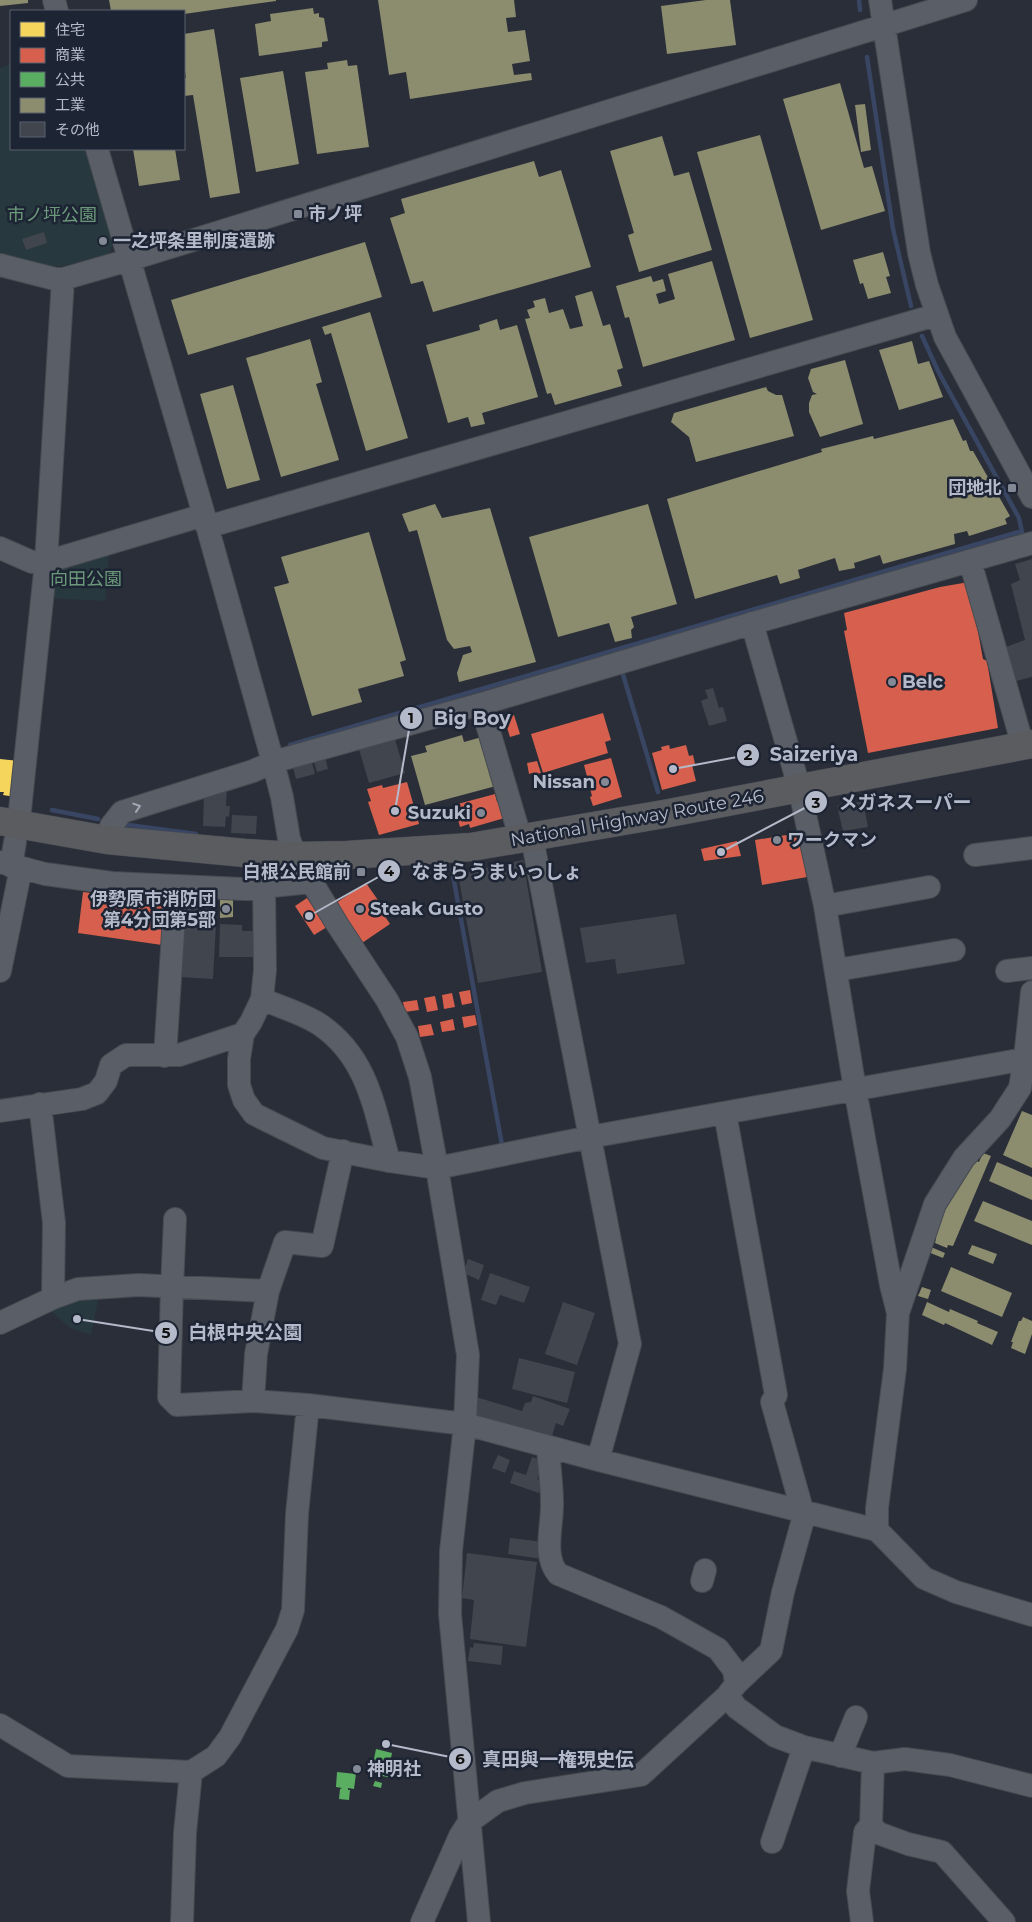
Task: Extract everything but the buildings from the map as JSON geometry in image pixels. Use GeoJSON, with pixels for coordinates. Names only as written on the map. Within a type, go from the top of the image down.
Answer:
{"type":"FeatureCollection","features":[{"type":"Feature","properties":{"kind":"highway","name":"National Highway Route 246"},"geometry":{"type":"LineString","coordinates":[[12,824],[107,840],[176,848],[296,856],[347,855],[471,847],[526,839],[1028,745]]}},
{"type":"Feature","properties":{"kind":"street"},"geometry":{"type":"LineString","coordinates":[[880,0],[919,253],[936,315],[956,359],[1032,497]]}},
{"type":"Feature","properties":{"kind":"street"},"geometry":{"type":"LineString","coordinates":[[0,265],[55,279],[129,260],[966,0]]}},
{"type":"Feature","properties":{"kind":"street"},"geometry":{"type":"LineString","coordinates":[[97,150],[273,762],[282,797],[289,839],[296,856],[311,882],[387,1000],[407,1037],[420,1077],[468,1354],[465,1424],[451,1551],[450,1614],[479,1922]]}},
{"type":"Feature","properties":{"kind":"street"},"geometry":{"type":"LineString","coordinates":[[0,971],[12,824],[46,562],[63,278]]}},
{"type":"Feature","properties":{"kind":"street"},"geometry":{"type":"LineString","coordinates":[[0,548],[32,562],[46,562],[205,521],[936,315]]}},
{"type":"Feature","properties":{"kind":"street"},"geometry":{"type":"LineString","coordinates":[[107,840],[111,826],[122,812],[253,771],[273,762],[481,704],[752,623],[1032,543]]}},
{"type":"Feature","properties":{"kind":"street"},"geometry":{"type":"LineString","coordinates":[[970,561],[1028,745]]}},
{"type":"Feature","properties":{"kind":"street"},"geometry":{"type":"LineString","coordinates":[[752,623],[799,787],[825,906],[855,1089],[891,1285],[898,1313]]}},
{"type":"Feature","properties":{"kind":"street"},"geometry":{"type":"LineString","coordinates":[[481,704],[526,839],[590,1137],[630,1344],[598,1460]]}},
{"type":"Feature","properties":{"kind":"street"},"geometry":{"type":"LineString","coordinates":[[975,855],[1032,848]]}},
{"type":"Feature","properties":{"kind":"street"},"geometry":{"type":"LineString","coordinates":[[10,865],[45,874],[112,884],[243,889],[311,882]]}},
{"type":"Feature","properties":{"kind":"street"},"geometry":{"type":"LineString","coordinates":[[165,1056],[176,887]]}},
{"type":"Feature","properties":{"kind":"street"},"geometry":{"type":"LineString","coordinates":[[825,906],[929,887]]}},
{"type":"Feature","properties":{"kind":"street"},"geometry":{"type":"LineString","coordinates":[[264,888],[265,970],[262,998],[243,1034],[239,1060],[239,1085],[244,1100],[254,1114],[324,1148],[388,1161],[437,1168],[590,1137],[1028,1059]]}},
{"type":"Feature","properties":{"kind":"street"},"geometry":{"type":"LineString","coordinates":[[836,970],[954,950]]}},
{"type":"Feature","properties":{"kind":"street"},"geometry":{"type":"LineString","coordinates":[[1007,971],[1032,968]]}},
{"type":"Feature","properties":{"kind":"street"},"geometry":{"type":"LineString","coordinates":[[877,1530],[877,1508],[895,1369],[898,1313],[934,1204],[964,1158],[990,1132],[1020,1088],[1028,1059],[1032,992]]}},
{"type":"Feature","properties":{"kind":"street"},"geometry":{"type":"LineString","coordinates":[[262,998],[318,1023],[347,1047],[365,1078],[388,1161]]}},
{"type":"Feature","properties":{"kind":"street"},"geometry":{"type":"LineString","coordinates":[[0,1111],[40,1104],[82,1100],[97,1093],[106,1081],[112,1065],[126,1055],[179,1055],[243,1034]]}},
{"type":"Feature","properties":{"kind":"street"},"geometry":{"type":"LineString","coordinates":[[40,1104],[54,1223],[53,1298]]}},
{"type":"Feature","properties":{"kind":"street"},"geometry":{"type":"LineString","coordinates":[[422,1922],[460,1836],[469,1822],[498,1801],[525,1793],[641,1775],[771,1651],[783,1592],[803,1513],[772,1402],[776,1395],[725,1113]]}},
{"type":"Feature","properties":{"kind":"street"},"geometry":{"type":"LineString","coordinates":[[253,1402],[256,1354],[268,1291],[285,1242],[322,1246],[343,1151]]}},
{"type":"Feature","properties":{"kind":"street"},"geometry":{"type":"LineString","coordinates":[[175,1219],[169,1397],[178,1405],[253,1402],[308,1405],[465,1424],[803,1513],[877,1530],[924,1578],[956,1592],[1032,1614]]}},
{"type":"Feature","properties":{"kind":"street"},"geometry":{"type":"LineString","coordinates":[[0,1323],[53,1298],[78,1289],[139,1285],[268,1291]]}},
{"type":"Feature","properties":{"kind":"street"},"geometry":{"type":"LineString","coordinates":[[0,1725],[68,1766],[191,1772],[216,1756],[230,1737],[287,1629],[293,1610],[297,1514],[308,1405]]}},
{"type":"Feature","properties":{"kind":"street"},"geometry":{"type":"LineString","coordinates":[[548,1447],[552,1503],[550,1556],[553,1568],[558,1574],[661,1617],[718,1649],[734,1670],[731,1690],[737,1708],[775,1736],[804,1747],[873,1763],[905,1759],[950,1765],[1032,1786]]}},
{"type":"Feature","properties":{"kind":"street"},"geometry":{"type":"LineString","coordinates":[[840,1756],[856,1717]]}},
{"type":"Feature","properties":{"kind":"street"},"geometry":{"type":"LineString","coordinates":[[772,1842],[804,1747]]}},
{"type":"Feature","properties":{"kind":"street"},"geometry":{"type":"LineString","coordinates":[[862,1922],[858,1891],[865,1832],[871,1825],[873,1763]]}},
{"type":"Feature","properties":{"kind":"street"},"geometry":{"type":"LineString","coordinates":[[182,1922],[185,1833],[191,1772]]}},
{"type":"Feature","properties":{"kind":"street"},"geometry":{"type":"LineString","coordinates":[[871,1825],[878,1833],[908,1844],[942,1852],[1004,1922]]}},
{"type":"Feature","properties":{"kind":"green space","name":"市ノ坪公園"},"geometry":{"type":"Polygon","coordinates":[[[10,64],[10,150],[87,150],[114,243],[109,254],[58,267],[27,266],[0,259],[0,68],[10,64]]]}},
{"type":"Feature","properties":{"kind":"green space","name":"向田公園"},"geometry":{"type":"Polygon","coordinates":[[[109,552],[105,601],[47,598],[58,565],[109,552]]]}},
{"type":"Feature","properties":{"kind":"green space"},"geometry":{"type":"Polygon","coordinates":[[[99,1295],[91,1335],[70,1328],[51,1311],[81,1297],[99,1295]]]}},
{"type":"Feature","properties":{"kind":"waterway"},"geometry":{"type":"LineString","coordinates":[[859,0],[860,10]]}},
{"type":"Feature","properties":{"kind":"waterway"},"geometry":{"type":"LineString","coordinates":[[867,57],[893,229],[911,306]]}},
{"type":"Feature","properties":{"kind":"waterway"},"geometry":{"type":"LineString","coordinates":[[922,336],[938,371],[1019,518],[1022,532]]}},
{"type":"Feature","properties":{"kind":"waterway"},"geometry":{"type":"LineString","coordinates":[[290,745],[1022,531]]}},
{"type":"Feature","properties":{"kind":"waterway"},"geometry":{"type":"LineString","coordinates":[[622,671],[658,792]]}},
{"type":"Feature","properties":{"kind":"waterway"},"geometry":{"type":"LineString","coordinates":[[52,810],[98,819]]}},
{"type":"Feature","properties":{"kind":"waterway"},"geometry":{"type":"LineString","coordinates":[[121,824],[196,834]]}},
{"type":"Feature","properties":{"kind":"waterway"},"geometry":{"type":"LineString","coordinates":[[452,870],[502,1145]]}},
{"type":"Feature","properties":{"kind":"place","name":"市ノ坪"},"geometry":{"type":"Point","coordinates":[298,214]}},
{"type":"Feature","properties":{"kind":"place","name":"一之坪条里制度遺跡"},"geometry":{"type":"Point","coordinates":[103,241]}},
{"type":"Feature","properties":{"kind":"place","name":"団地北"},"geometry":{"type":"Point","coordinates":[1012,488]}},
{"type":"Feature","properties":{"kind":"place","name":"Belc"},"geometry":{"type":"Point","coordinates":[892,682]}},
{"type":"Feature","properties":{"kind":"place","name":"Saizeriya"},"geometry":{"type":"Point","coordinates":[673,769]}},
{"type":"Feature","properties":{"kind":"place","name":"Nissan"},"geometry":{"type":"Point","coordinates":[605,782]}},
{"type":"Feature","properties":{"kind":"place","name":"Big Boy"},"geometry":{"type":"Point","coordinates":[395,811]}},
{"type":"Feature","properties":{"kind":"place","name":"Suzuki"},"geometry":{"type":"Point","coordinates":[481,813]}},
{"type":"Feature","properties":{"kind":"place","name":"ワークマン"},"geometry":{"type":"Point","coordinates":[777,840]}},
{"type":"Feature","properties":{"kind":"place","name":"メガネスーパー"},"geometry":{"type":"Point","coordinates":[721,852]}},
{"type":"Feature","properties":{"kind":"place","name":"白根公民館前"},"geometry":{"type":"Point","coordinates":[361,872]}},
{"type":"Feature","properties":{"kind":"place","name":"伊勢原市消防団 第4分団第5部"},"geometry":{"type":"Point","coordinates":[226,909]}},
{"type":"Feature","properties":{"kind":"place","name":"Steak Gusto"},"geometry":{"type":"Point","coordinates":[360,909]}},
{"type":"Feature","properties":{"kind":"place","name":"なまらうまいっしょ"},"geometry":{"type":"Point","coordinates":[309,916]}},
{"type":"Feature","properties":{"kind":"place","name":"白根中央公園"},"geometry":{"type":"Point","coordinates":[77,1319]}},
{"type":"Feature","properties":{"kind":"place","name":"真田與一権現史伝"},"geometry":{"type":"Point","coordinates":[386,1744]}},
{"type":"Feature","properties":{"kind":"place","name":"神明社"},"geometry":{"type":"Point","coordinates":[357,1769]}}]}
